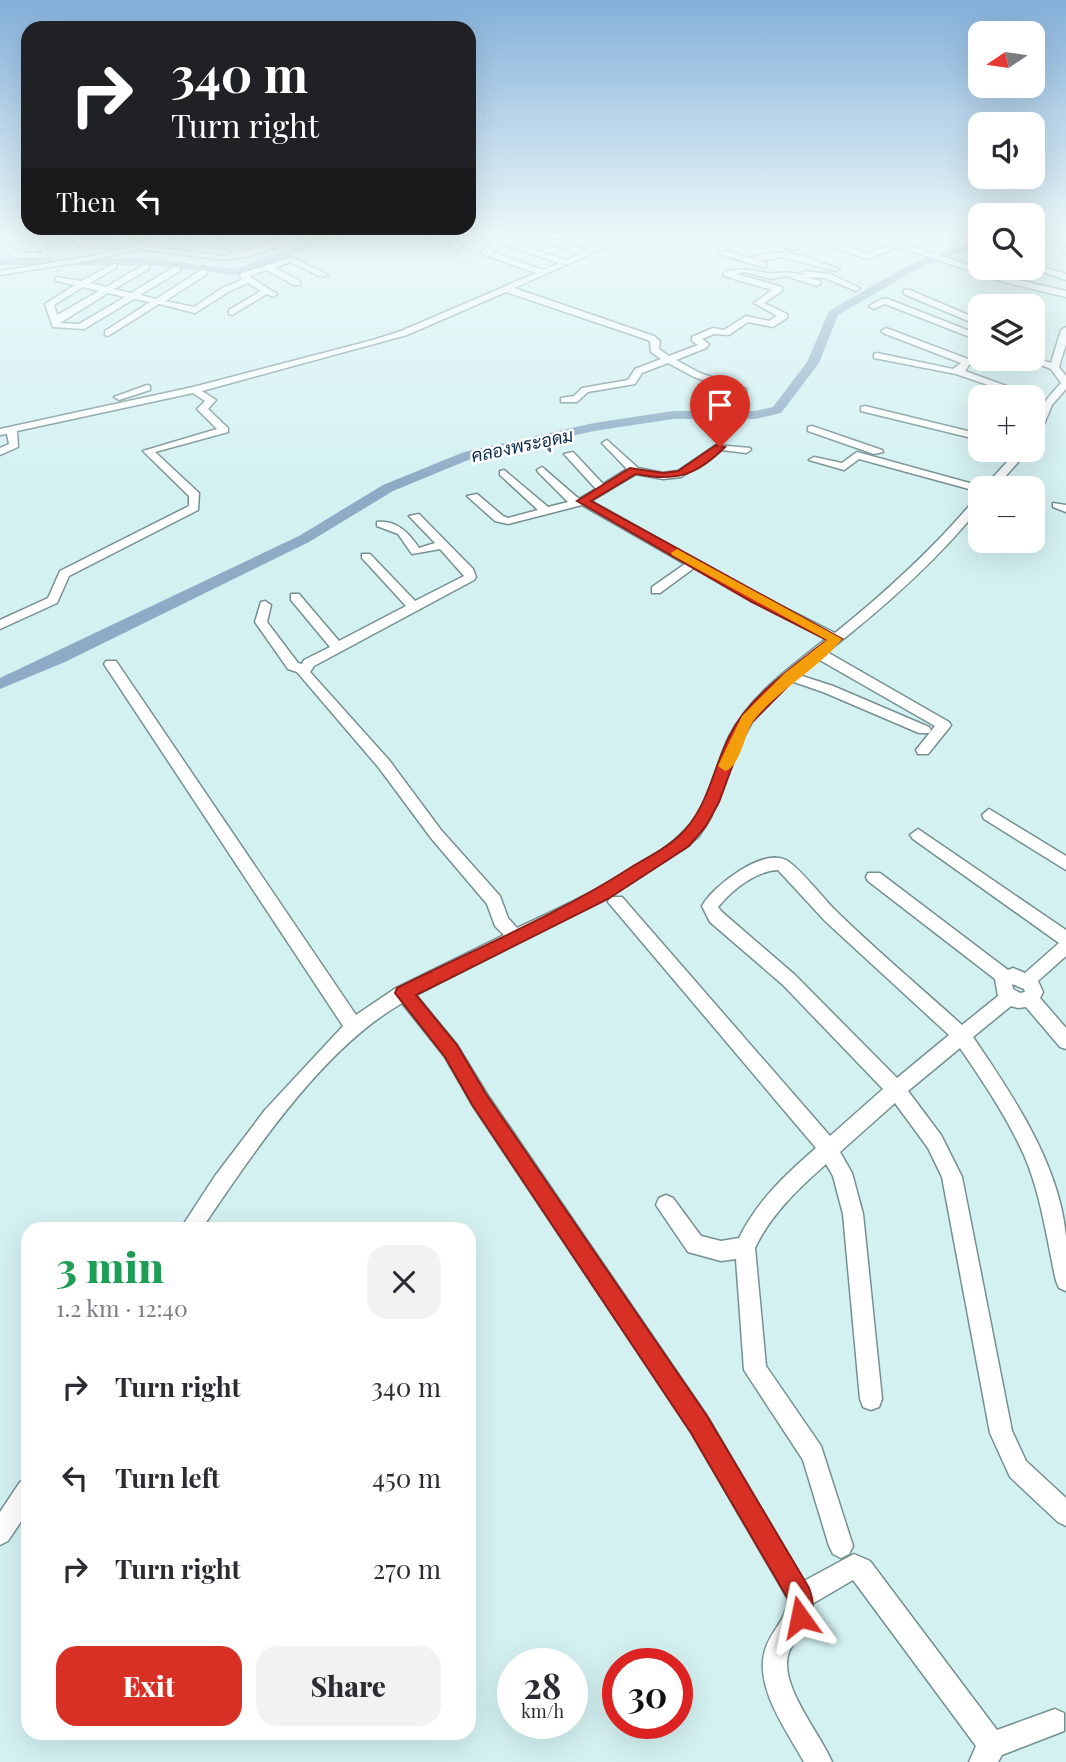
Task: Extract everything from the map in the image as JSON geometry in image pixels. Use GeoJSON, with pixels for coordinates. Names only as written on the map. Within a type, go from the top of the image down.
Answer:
{"type":"FeatureCollection","features":[{"type":"Feature","properties":{"kind":"street"},"geometry":{"type":"LineString","coordinates":[[53,316],[58,326],[81,327],[97,316]]}},
{"type":"Feature","properties":{"kind":"street"},"geometry":{"type":"LineString","coordinates":[[54,321],[62,316]]}},
{"type":"Feature","properties":{"kind":"street"},"geometry":{"type":"LineString","coordinates":[[108,333],[132,316]]}},
{"type":"Feature","properties":{"kind":"street"},"geometry":{"type":"LineString","coordinates":[[0,452],[14,445],[6,431],[194,390],[404,333],[441,316]]}},
{"type":"Feature","properties":{"kind":"street"},"geometry":{"type":"LineString","coordinates":[[587,316],[651,338],[656,344],[654,350],[667,358],[697,375],[743,391]]}},
{"type":"Feature","properties":{"kind":"street"},"geometry":{"type":"LineString","coordinates":[[564,400],[577,399],[586,390],[632,382],[638,371],[705,344],[695,338],[713,331],[726,333],[744,319],[773,322],[784,316]]}},
{"type":"Feature","properties":{"kind":"street"},"geometry":{"type":"LineString","coordinates":[[924,316],[968,333]]}},
{"type":"Feature","properties":{"kind":"street"},"geometry":{"type":"LineString","coordinates":[[1054,367],[1066,330]]}},
{"type":"Feature","properties":{"kind":"street"},"geometry":{"type":"LineString","coordinates":[[886,331],[968,362],[959,372]]}},
{"type":"Feature","properties":{"kind":"street"},"geometry":{"type":"LineString","coordinates":[[877,356],[941,371],[959,372],[997,385]]}},
{"type":"Feature","properties":{"kind":"street"},"geometry":{"type":"LineString","coordinates":[[1045,364],[1054,367],[1066,383],[1050,400],[1045,411]]}},
{"type":"Feature","properties":{"kind":"street"},"geometry":{"type":"LineString","coordinates":[[112,407],[115,399],[147,388]]}},
{"type":"Feature","properties":{"kind":"street"},"geometry":{"type":"LineString","coordinates":[[0,625],[53,600],[64,574],[194,508],[195,495],[148,451],[189,442],[223,430],[202,409],[211,400],[194,390]]}},
{"type":"Feature","properties":{"kind":"street"},"geometry":{"type":"LineString","coordinates":[[1045,399],[1066,402]]}},
{"type":"Feature","properties":{"kind":"street"},"geometry":{"type":"LineString","coordinates":[[865,409],[968,434]]}},
{"type":"Feature","properties":{"kind":"street"},"geometry":{"type":"LineString","coordinates":[[812,429],[915,463],[915,471]]}},
{"type":"Feature","properties":{"kind":"street"},"geometry":{"type":"LineString","coordinates":[[607,443],[634,470],[672,476],[681,474],[720,447],[746,450]]}},
{"type":"Feature","properties":{"kind":"street"},"geometry":{"type":"LineString","coordinates":[[569,454],[602,489]]}},
{"type":"Feature","properties":{"kind":"street"},"geometry":{"type":"LineString","coordinates":[[814,460],[847,466],[857,455],[968,486]]}},
{"type":"Feature","properties":{"kind":"street"},"geometry":{"type":"LineString","coordinates":[[1000,476],[1013,462]]}},
{"type":"Feature","properties":{"kind":"street"},"geometry":{"type":"LineString","coordinates":[[542,470],[579,501],[836,639]]}},
{"type":"Feature","properties":{"kind":"street"},"geometry":{"type":"LineString","coordinates":[[473,496],[506,521],[579,501],[634,470]]}},
{"type":"Feature","properties":{"kind":"street"},"geometry":{"type":"LineString","coordinates":[[504,473],[544,509]]}},
{"type":"Feature","properties":{"kind":"street"},"geometry":{"type":"LineString","coordinates":[[195,1222],[269,1117],[354,1027],[404,993],[630,879],[683,842],[701,822],[712,802],[736,737],[747,719],[789,677],[836,639],[968,514]]}},
{"type":"Feature","properties":{"kind":"street"},"geometry":{"type":"LineString","coordinates":[[303,669],[337,647],[470,577],[420,522],[404,534]]}},
{"type":"Feature","properties":{"kind":"street"},"geometry":{"type":"LineString","coordinates":[[381,524],[404,534],[416,552],[442,545]]}},
{"type":"Feature","properties":{"kind":"street"},"geometry":{"type":"LineString","coordinates":[[366,556],[413,607]]}},
{"type":"Feature","properties":{"kind":"street"},"geometry":{"type":"LineString","coordinates":[[656,590],[694,562]]}},
{"type":"Feature","properties":{"kind":"street"},"geometry":{"type":"LineString","coordinates":[[295,597],[337,647]]}},
{"type":"Feature","properties":{"kind":"street"},"geometry":{"type":"LineString","coordinates":[[265,605],[261,622],[286,658],[293,666],[303,669],[494,901],[501,921],[515,937]]}},
{"type":"Feature","properties":{"kind":"street"},"geometry":{"type":"LineString","coordinates":[[818,653],[944,725],[923,750]]}},
{"type":"Feature","properties":{"kind":"street"},"geometry":{"type":"LineString","coordinates":[[111,664],[354,1027]]}},
{"type":"Feature","properties":{"kind":"street"},"geometry":{"type":"LineString","coordinates":[[789,677],[828,689],[924,730]]}},
{"type":"Feature","properties":{"kind":"street"},"geometry":{"type":"LineString","coordinates":[[989,815],[1066,864]]}},
{"type":"Feature","properties":{"kind":"street"},"geometry":{"type":"LineString","coordinates":[[918,835],[1066,939]]}},
{"type":"Feature","properties":{"kind":"street"},"geometry":{"type":"LineString","coordinates":[[1066,1281],[1048,1200],[1033,1153],[999,1091],[961,1035],[831,916],[782,866],[766,864],[720,892],[710,906],[716,917],[798,986],[896,1090],[946,1161],[953,1177],[1001,1433],[1018,1469],[1066,1514]]}},
{"type":"Feature","properties":{"kind":"street"},"geometry":{"type":"LineString","coordinates":[[874,877],[1007,987],[1018,1001],[1030,999]]}},
{"type":"Feature","properties":{"kind":"street"},"geometry":{"type":"LineString","coordinates":[[616,902],[828,1149],[842,1173],[853,1214],[871,1399]]}},
{"type":"Feature","properties":{"kind":"street"},"geometry":{"type":"LineString","coordinates":[[1028,981],[1066,946]]}},
{"type":"Feature","properties":{"kind":"street"},"geometry":{"type":"LineString","coordinates":[[841,1546],[813,1454],[755,1370],[745,1247],[756,1224],[786,1187],[961,1035],[1007,987],[1013,975],[1028,981],[1033,988],[1030,999]]}},
{"type":"Feature","properties":{"kind":"street"},"geometry":{"type":"LineString","coordinates":[[404,993],[451,1051],[480,1100],[699,1424],[800,1597],[800,1617],[777,1649],[774,1667],[777,1683],[819,1762]]}},
{"type":"Feature","properties":{"kind":"street"},"geometry":{"type":"LineString","coordinates":[[1030,999],[1066,1041]]}},
{"type":"Feature","properties":{"kind":"street"},"geometry":{"type":"LineString","coordinates":[[666,1205],[695,1245],[721,1251],[745,1247]]}},
{"type":"Feature","properties":{"kind":"street"},"geometry":{"type":"LineString","coordinates":[[0,1533],[21,1501]]}},
{"type":"Feature","properties":{"kind":"street"},"geometry":{"type":"LineString","coordinates":[[800,1597],[854,1566],[861,1570],[986,1754],[1055,1722]]}},
{"type":"Feature","properties":{"kind":"waterway","name":"คลองพระอุดม"},"geometry":{"type":"LineString","coordinates":[[0,684],[304,539],[388,488],[469,455],[594,427],[673,415],[755,415],[777,410],[813,363],[832,316]]}},
{"type":"Feature","properties":{"kind":"slow traffic"},"geometry":{"type":"LineString","coordinates":[[677,553],[757,599],[836,639],[789,677],[747,719],[736,737],[725,766]]}},
{"type":"Feature","properties":{"kind":"route"},"geometry":{"type":"LineString","coordinates":[[720,447],[681,474],[663,476],[634,470],[583,501],[757,599],[836,639],[789,677],[747,719],[736,737],[712,802],[701,822],[683,842],[630,879],[404,993],[451,1051],[480,1100],[699,1424],[800,1597],[800,1617]]}}]}
